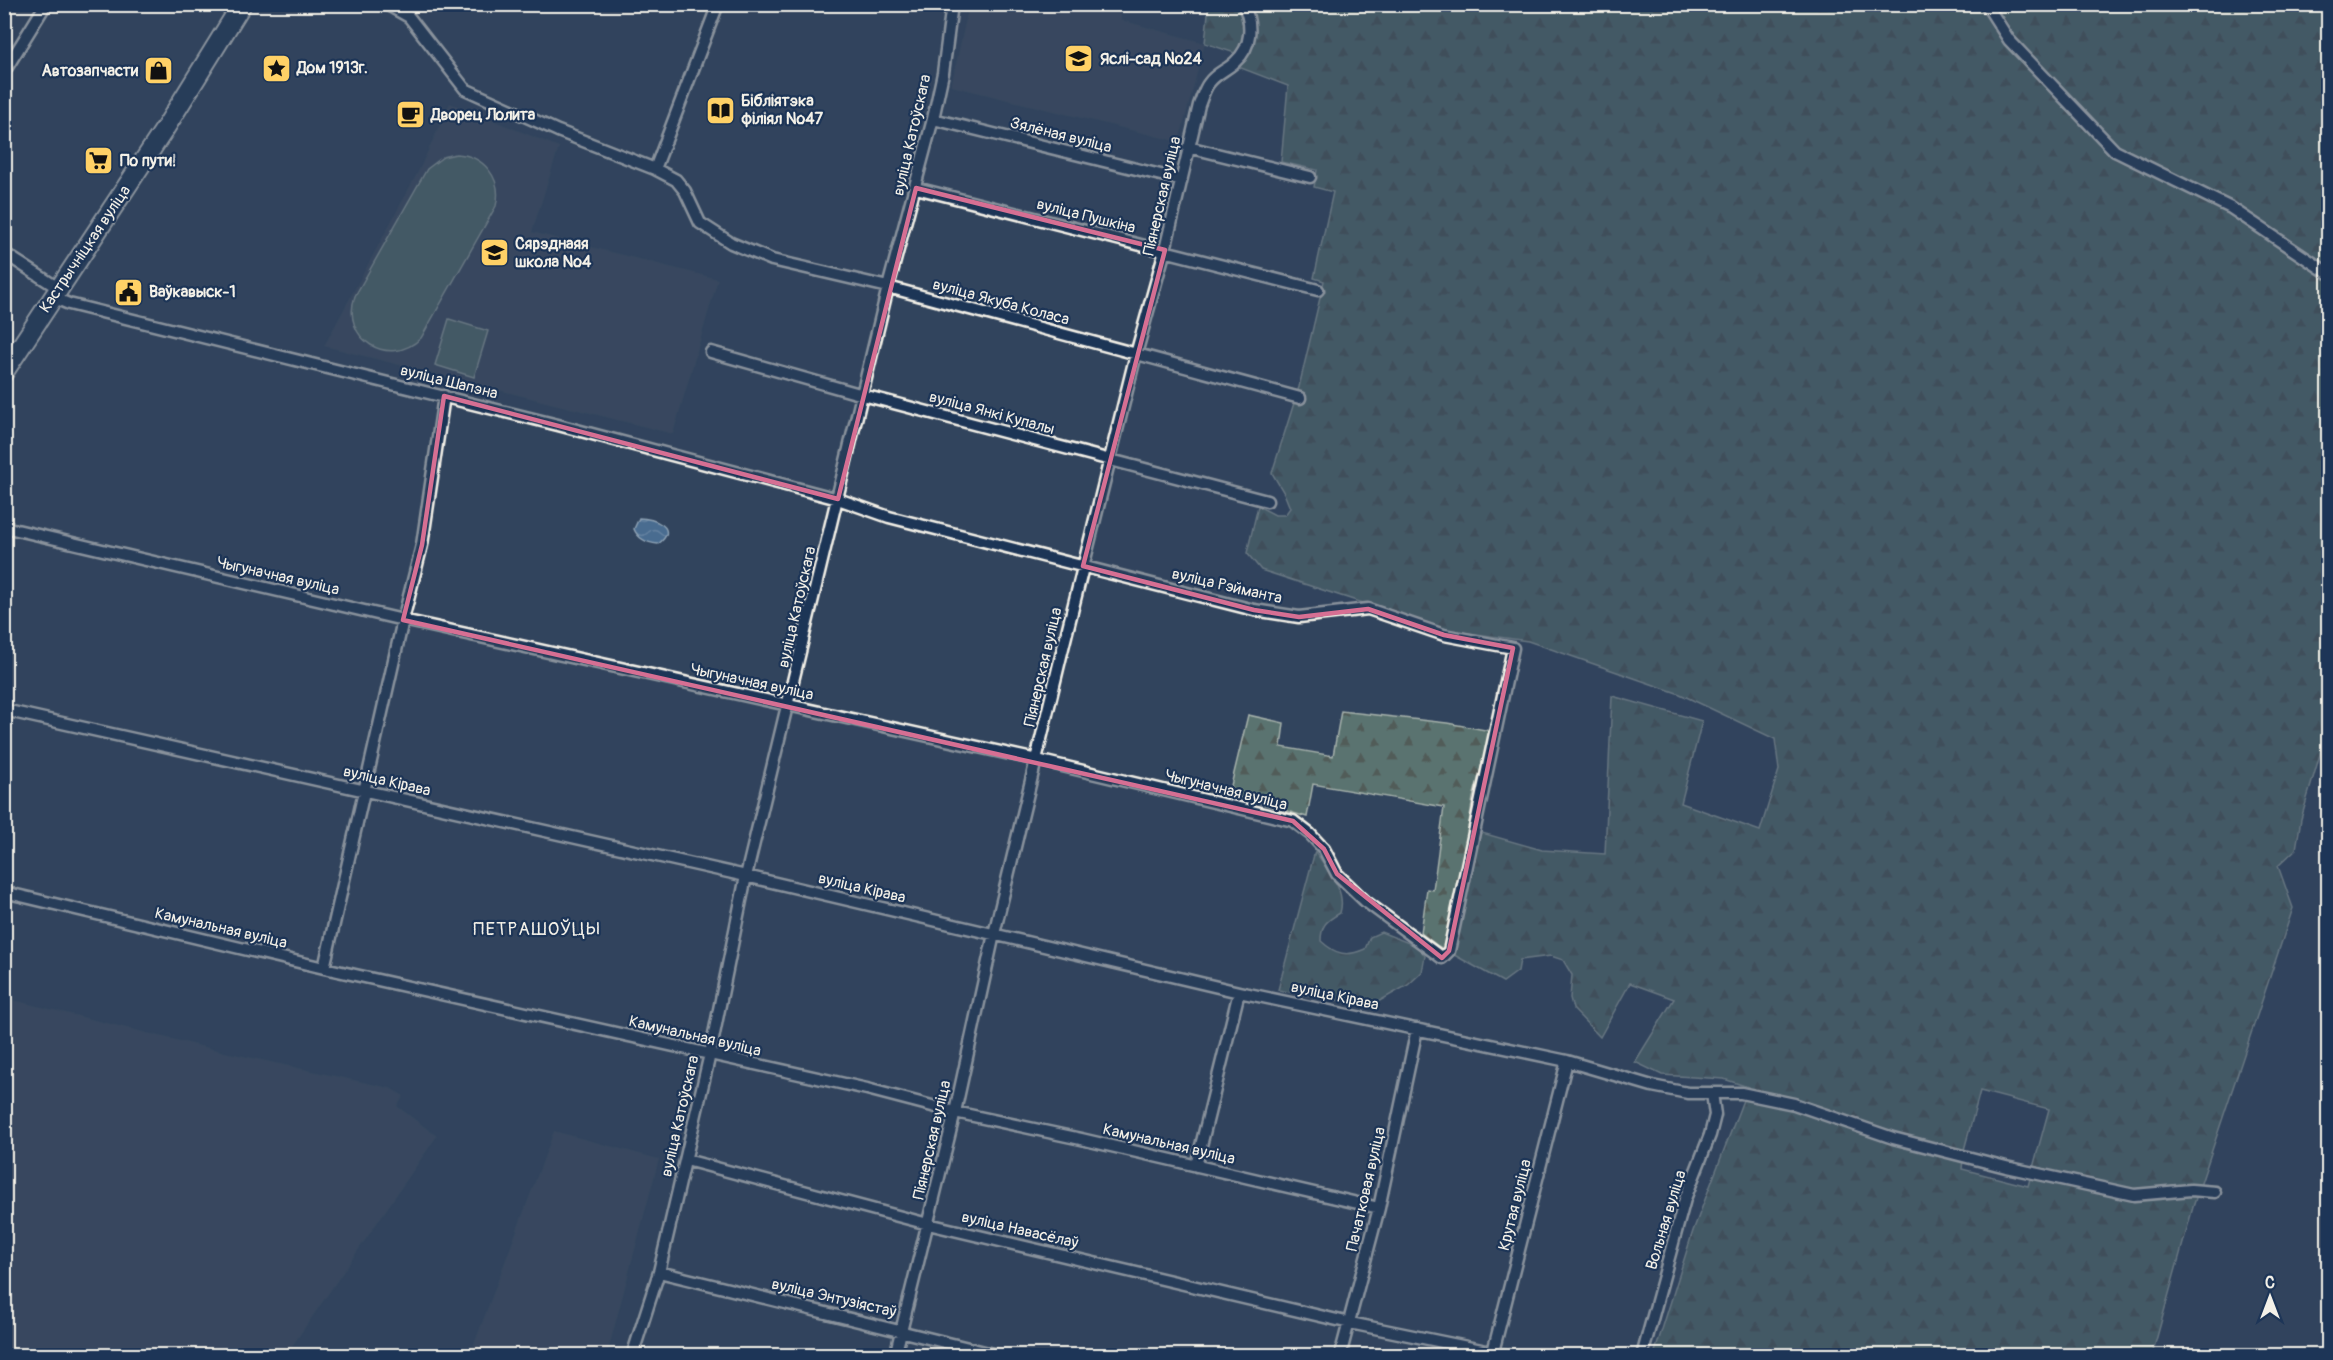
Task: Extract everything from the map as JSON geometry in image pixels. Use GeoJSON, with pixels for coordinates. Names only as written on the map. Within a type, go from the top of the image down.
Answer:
{"type":"FeatureCollection","features":[{"type":"Feature","properties":{"kind":"main road","name":"Кастрычніцкая вуліца"},"geometry":{"type":"LineString","coordinates":[[4,372],[164,130],[242,4]]}},
{"type":"Feature","properties":{"kind":"street"},"geometry":{"type":"LineString","coordinates":[[4,72],[46,4]]}},
{"type":"Feature","properties":{"kind":"street"},"geometry":{"type":"LineString","coordinates":[[386,4],[409,17],[465,89],[558,131],[654,169],[718,4]]}},
{"type":"Feature","properties":{"kind":"street","name":"вуліца Катоўскага"},"geometry":{"type":"LineString","coordinates":[[632,1356],[659,1272],[710,1054],[746,876],[864,395],[888,287],[933,119],[943,73],[952,4]]}},
{"type":"Feature","properties":{"kind":"street","name":"Піянерская вуліца"},"geometry":{"type":"LineString","coordinates":[[895,1356],[955,1112],[994,934],[1083,566],[1136,354],[1166,250],[1188,147],[1207,85],[1218,73],[1235,63],[1250,37],[1243,4]]}},
{"type":"Feature","properties":{"kind":"street"},"geometry":{"type":"LineString","coordinates":[[1986,4],[2009,40],[2115,151],[2231,208],[2328,273]]}},
{"type":"Feature","properties":{"kind":"street","name":"Зялёная вуліца"},"geometry":{"type":"LineString","coordinates":[[933,119],[1181,180]]}},
{"type":"Feature","properties":{"kind":"street"},"geometry":{"type":"LineString","coordinates":[[1188,147],[1310,177]]}},
{"type":"Feature","properties":{"kind":"street","name":"вуліца Якуба Коласа"},"geometry":{"type":"LineString","coordinates":[[654,169],[676,180],[685,191],[700,223],[731,243],[772,260],[888,287],[1300,398]]}},
{"type":"Feature","properties":{"kind":"street","name":"вуліца Пушкіна"},"geometry":{"type":"LineString","coordinates":[[916,188],[1318,290]]}},
{"type":"Feature","properties":{"kind":"street","name":"вуліца Шапэна"},"geometry":{"type":"LineString","coordinates":[[4,253],[69,304],[444,396],[838,499]]}},
{"type":"Feature","properties":{"kind":"street","name":"вуліца Янкі Купалы"},"geometry":{"type":"LineString","coordinates":[[711,352],[864,395],[1267,501]]}},
{"type":"Feature","properties":{"kind":"street"},"geometry":{"type":"LineString","coordinates":[[324,968],[422,545],[444,396]]}},
{"type":"Feature","properties":{"kind":"street","name":"вуліца Рэйманта"},"geometry":{"type":"LineString","coordinates":[[838,499],[889,517],[1254,610],[1299,617],[1368,609],[1444,635],[1512,648],[1449,951],[1442,958]]}},
{"type":"Feature","properties":{"kind":"street","name":"Чыгуначная вуліца"},"geometry":{"type":"LineString","coordinates":[[4,527],[403,620],[1037,760],[1293,821],[1324,849],[1338,874],[1365,901],[1442,958]]}},
{"type":"Feature","properties":{"kind":"street","name":"вуліца Кірава"},"geometry":{"type":"LineString","coordinates":[[4,711],[746,876],[1239,992],[1566,1062],[1652,1086],[1688,1093],[1740,1093],[1794,1104],[1893,1138],[2006,1167],[2134,1195],[2192,1190],[2215,1192]]}},
{"type":"Feature","properties":{"kind":"street","name":"Камунальная вуліца"},"geometry":{"type":"LineString","coordinates":[[4,892],[324,968],[867,1089],[955,1112],[1081,1138],[1379,1208]]}},
{"type":"Feature","properties":{"kind":"street"},"geometry":{"type":"LineString","coordinates":[[1196,1166],[1239,992]]}},
{"type":"Feature","properties":{"kind":"street","name":"Пачатковая вуліца"},"geometry":{"type":"LineString","coordinates":[[1340,1356],[1379,1208],[1417,1029]]}},
{"type":"Feature","properties":{"kind":"street","name":"Крутая вуліца"},"geometry":{"type":"LineString","coordinates":[[1493,1353],[1566,1062]]}},
{"type":"Feature","properties":{"kind":"street","name":"Вольная вуліца"},"geometry":{"type":"LineString","coordinates":[[1642,1356],[1685,1199],[1710,1136],[1715,1115],[1712,1093]]}},
{"type":"Feature","properties":{"kind":"street","name":"вуліца Навасёлаў"},"geometry":{"type":"LineString","coordinates":[[686,1161],[928,1224],[1350,1323],[1511,1356]]}},
{"type":"Feature","properties":{"kind":"street","name":"вуліца Энтузіястаў"},"geometry":{"type":"LineString","coordinates":[[659,1272],[1001,1356]]}},
{"type":"Feature","properties":{"kind":"highlighted area"},"geometry":{"type":"Polygon","coordinates":[[[916,188],[1165,250],[1083,566],[1254,610],[1299,617],[1368,609],[1444,635],[1513,648],[1449,951],[1442,958],[1337,874],[1324,849],[1293,821],[403,620],[422,545],[444,396],[838,499],[916,188]]]}},
{"type":"Feature","properties":{"kind":"shaded area","name":"Яслі-сад №24"},"geometry":{"type":"Polygon","coordinates":[[[969,5],[1121,5],[1121,20],[1205,43],[1179,142],[951,86],[969,5]]]}},
{"type":"Feature","properties":{"kind":"shaded area","name":"Сярэднаяя школа №4"},"geometry":{"type":"Polygon","coordinates":[[[450,103],[559,147],[532,232],[718,279],[673,434],[324,346],[419,170],[450,103]]]}},
{"type":"Feature","properties":{"kind":"shaded area"},"geometry":{"type":"Polygon","coordinates":[[[5,998],[225,1052],[390,1088],[404,1096],[397,1106],[437,1136],[286,1355],[5,1355],[5,998]]]}},
{"type":"Feature","properties":{"kind":"shaded area"},"geometry":{"type":"Polygon","coordinates":[[[554,1131],[659,1159],[607,1355],[470,1355],[554,1131]]]}},
{"type":"Feature","properties":{"kind":"green space"},"geometry":{"type":"Polygon","coordinates":[[[1209,4],[2328,5],[2328,727],[2301,819],[2296,849],[2278,866],[2293,908],[2193,1207],[2152,1355],[1654,1355],[1693,1231],[1748,1087],[1724,1079],[1662,1075],[1635,1062],[1674,999],[1630,983],[1600,1037],[1573,1009],[1570,998],[1572,975],[1563,960],[1551,956],[1520,960],[1518,971],[1503,982],[1438,946],[1421,933],[1427,889],[1433,890],[1444,807],[1313,784],[1307,817],[1229,794],[1248,715],[1284,723],[1281,747],[1333,756],[1341,711],[1447,723],[1491,731],[1473,798],[1468,829],[1542,850],[1605,854],[1612,696],[1702,721],[1681,803],[1760,831],[1779,770],[1775,739],[1680,694],[1528,641],[1446,630],[1261,570],[1247,553],[1258,506],[1275,515],[1285,515],[1290,508],[1272,473],[1299,387],[1324,281],[1314,278],[1333,192],[1314,187],[1317,170],[1281,162],[1288,86],[1241,68],[1235,53],[1205,43],[1209,4]],[[1980,1091],[1964,1150],[1962,1169],[2028,1186],[2049,1109],[1980,1091]]]}},
{"type":"Feature","properties":{"kind":"green space"},"geometry":{"type":"Polygon","coordinates":[[[456,154],[475,159],[489,170],[496,186],[496,206],[421,338],[408,347],[395,351],[382,350],[370,345],[354,325],[352,311],[355,296],[427,169],[443,157],[456,154]]]}},
{"type":"Feature","properties":{"kind":"green space"},"geometry":{"type":"Polygon","coordinates":[[[449,319],[488,331],[474,377],[435,365],[449,319]]]}},
{"type":"Feature","properties":{"kind":"green space"},"geometry":{"type":"Polygon","coordinates":[[[1315,851],[1335,880],[1341,896],[1340,913],[1323,927],[1321,941],[1337,952],[1347,954],[1365,949],[1370,937],[1381,932],[1419,947],[1425,956],[1422,972],[1408,985],[1376,1003],[1354,1003],[1278,990],[1315,851]]]}},
{"type":"Feature","properties":{"kind":"water"},"geometry":{"type":"Polygon","coordinates":[[[639,518],[657,522],[666,529],[664,538],[658,544],[641,538],[636,532],[634,529],[639,518]]]}},
{"type":"Feature","properties":{"kind":"place","name":"Яслі-сад №24"},"geometry":{"type":"Point","coordinates":[1079,59]}},
{"type":"Feature","properties":{"kind":"place","name":"Дом 1913г."},"geometry":{"type":"Point","coordinates":[276,68]}},
{"type":"Feature","properties":{"kind":"place","name":"Автозапчасти"},"geometry":{"type":"Point","coordinates":[159,71]}},
{"type":"Feature","properties":{"kind":"place","name":"Бібліятэка філіял №47"},"geometry":{"type":"Point","coordinates":[720,110]}},
{"type":"Feature","properties":{"kind":"place","name":"Дворец Лолита"},"geometry":{"type":"Point","coordinates":[410,115]}},
{"type":"Feature","properties":{"kind":"place","name":"По пути!"},"geometry":{"type":"Point","coordinates":[99,161]}},
{"type":"Feature","properties":{"kind":"place","name":"Сярэднаяя школа №4"},"geometry":{"type":"Point","coordinates":[494,253]}},
{"type":"Feature","properties":{"kind":"place","name":"Ваўкавыск-1"},"geometry":{"type":"Point","coordinates":[128,292]}},
{"type":"Feature","properties":{"kind":"district","name":"ПЕТРАШОЎЦЫ"},"geometry":{"type":"Point","coordinates":[537,929]}}]}
